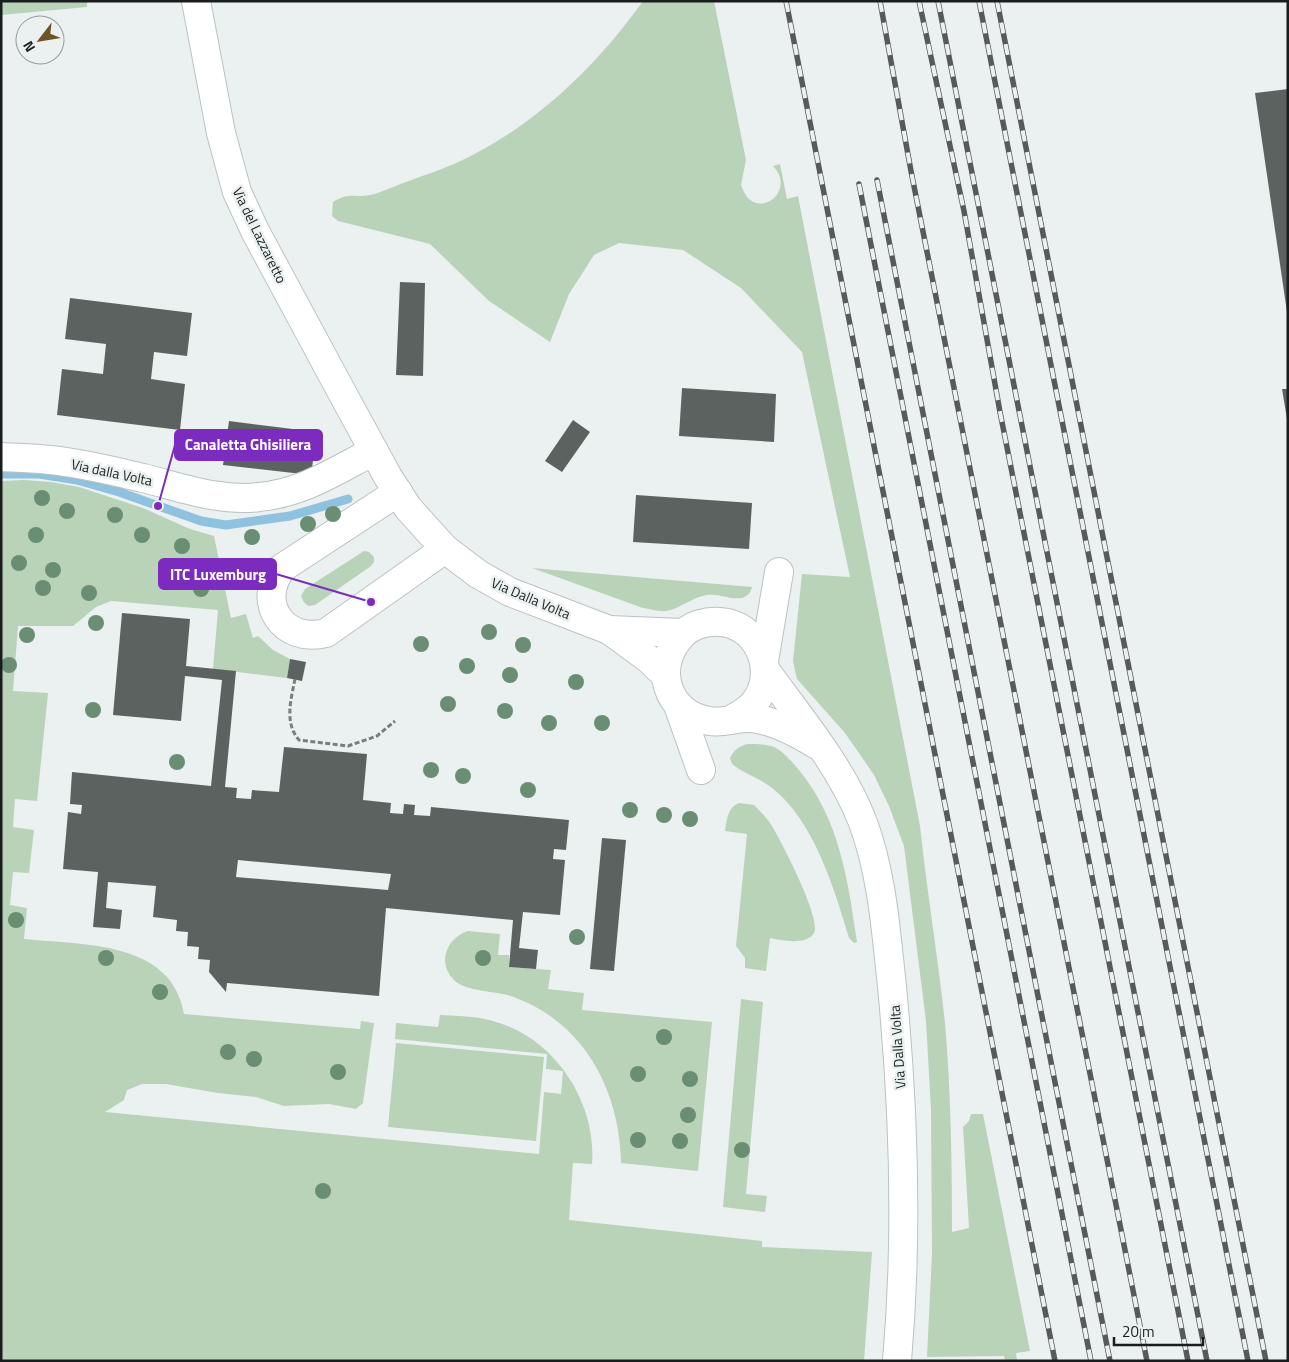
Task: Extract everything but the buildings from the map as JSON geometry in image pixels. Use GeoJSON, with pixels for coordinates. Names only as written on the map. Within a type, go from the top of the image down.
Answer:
{"type":"FeatureCollection","features":[{"type":"Feature","properties":{"kind":"street","name":"Via del Lazzaretto"},"geometry":{"type":"LineString","coordinates":[[196,1],[220,133],[237,192],[255,231],[374,451]]}},
{"type":"Feature","properties":{"kind":"street","name":"Via dalla Volta"},"geometry":{"type":"LineString","coordinates":[[1,457],[51,460],[227,497],[258,498],[310,485],[374,451]]}},
{"type":"Feature","properties":{"kind":"street"},"geometry":{"type":"LineString","coordinates":[[374,451],[398,492],[282,568],[275,579],[271,594],[275,613],[280,621],[286,628],[302,635],[310,636],[326,633],[445,549]]}},
{"type":"Feature","properties":{"kind":"street","name":"Via Dalla Volta"},"geometry":{"type":"LineString","coordinates":[[398,492],[422,525],[445,549],[478,574],[510,592],[609,630],[650,660],[665,675],[669,692],[678,705],[689,714],[702,720],[728,720],[749,717],[796,733],[820,748]]}},
{"type":"Feature","properties":{"kind":"street"},"geometry":{"type":"LineString","coordinates":[[678,705],[701,770],[712,740],[728,720],[748,711],[764,686],[777,581],[760,609],[737,626]]}},
{"type":"Feature","properties":{"kind":"street","name":"Via Dalla Volta"},"geometry":{"type":"LineString","coordinates":[[609,630],[683,633],[696,625],[709,622],[723,622],[737,626],[747,633],[755,641],[765,666],[845,785],[862,820],[879,887],[889,958],[899,1072],[903,1172],[902,1272],[897,1361]]}},
{"type":"Feature","properties":{"kind":"street"},"geometry":{"type":"LineString","coordinates":[[665,675],[666,659],[673,645],[683,633]]}},
{"type":"Feature","properties":{"kind":"path"},"geometry":{"type":"LineString","coordinates":[[295,680],[290,717],[294,733],[299,740],[348,746],[377,736],[395,721]]}},
{"type":"Feature","properties":{"kind":"green space"},"geometry":{"type":"Polygon","coordinates":[[[1,1],[87,1],[87,7],[1,15],[1,1]]]}},
{"type":"Feature","properties":{"kind":"green space"},"geometry":{"type":"Polygon","coordinates":[[[643,1],[714,1],[746,160],[741,185],[749,199],[756,203],[770,201],[776,196],[781,183],[779,174],[773,166],[780,164],[787,199],[798,196],[920,826],[945,1023],[951,1128],[952,1232],[969,1228],[963,1127],[969,1121],[971,1114],[983,1114],[1030,1351],[1016,1353],[1017,1361],[1005,1361],[1004,1356],[927,1357],[932,1253],[931,1110],[926,1021],[904,846],[889,806],[874,775],[845,733],[797,679],[793,661],[802,574],[850,577],[802,352],[741,288],[683,250],[619,243],[594,255],[569,294],[550,342],[489,301],[430,244],[338,221],[332,216],[333,202],[339,199],[348,196],[374,194],[434,172],[495,142],[524,123],[576,79],[600,54],[643,1]]]}},
{"type":"Feature","properties":{"kind":"green space"},"geometry":{"type":"Polygon","coordinates":[[[24,480],[79,487],[143,508],[190,529],[214,536],[231,618],[246,614],[253,638],[258,636],[273,650],[290,659],[287,678],[213,669],[218,610],[111,601],[96,607],[73,626],[18,626],[13,691],[48,693],[37,801],[15,799],[13,827],[34,830],[29,873],[13,872],[10,905],[27,908],[24,939],[97,946],[121,951],[143,959],[162,972],[176,990],[184,1014],[360,1029],[361,1021],[374,1023],[363,1103],[356,1109],[329,1104],[284,1106],[256,1097],[166,1084],[142,1084],[127,1090],[124,1100],[105,1112],[539,1154],[544,1092],[561,1094],[563,1071],[546,1069],[547,1054],[395,1039],[396,1023],[438,1027],[440,1015],[487,1019],[515,1029],[535,1041],[567,1075],[579,1096],[587,1118],[592,1141],[592,1164],[573,1163],[569,1220],[762,1241],[762,1247],[872,1252],[864,1361],[1,1361],[1,481],[24,480]]]}},
{"type":"Feature","properties":{"kind":"green space"},"geometry":{"type":"Polygon","coordinates":[[[364,551],[369,552],[374,557],[374,562],[371,566],[315,605],[308,606],[303,601],[301,596],[305,589],[364,551]]]}},
{"type":"Feature","properties":{"kind":"green space"},"geometry":{"type":"Polygon","coordinates":[[[532,568],[752,587],[749,594],[742,598],[707,595],[671,610],[660,611],[643,608],[532,568]]]}},
{"type":"Feature","properties":{"kind":"green space"},"geometry":{"type":"Polygon","coordinates":[[[748,744],[761,744],[778,749],[799,770],[813,789],[833,830],[840,852],[846,874],[857,942],[854,943],[849,938],[837,898],[821,857],[800,818],[772,788],[732,764],[730,758],[733,753],[739,747],[748,744]]]}},
{"type":"Feature","properties":{"kind":"green space"},"geometry":{"type":"Polygon","coordinates":[[[739,803],[754,805],[772,826],[807,897],[815,925],[814,933],[805,940],[793,941],[770,938],[766,971],[745,968],[745,958],[736,946],[747,834],[725,831],[730,811],[739,803]]]}},
{"type":"Feature","properties":{"kind":"green space"},"geometry":{"type":"Polygon","coordinates":[[[468,931],[500,934],[498,955],[509,955],[509,967],[551,970],[548,989],[584,993],[582,1010],[712,1022],[698,1171],[621,1163],[619,1135],[604,1083],[592,1060],[576,1039],[556,1021],[533,1006],[507,995],[464,986],[453,979],[448,972],[445,958],[447,951],[455,939],[468,931]]]}},
{"type":"Feature","properties":{"kind":"green space"},"geometry":{"type":"Polygon","coordinates":[[[741,999],[763,1002],[746,1194],[767,1196],[765,1212],[723,1207],[741,999]]]}},
{"type":"Feature","properties":{"kind":"green space"},"geometry":{"type":"Polygon","coordinates":[[[396,1043],[544,1057],[536,1141],[388,1127],[396,1043]]]}},
{"type":"Feature","properties":{"kind":"waterway"},"geometry":{"type":"LineString","coordinates":[[1,474],[39,474],[77,480],[119,492],[201,521],[226,525],[290,516],[348,499]]}},
{"type":"Feature","properties":{"kind":"railway"},"geometry":{"type":"LineString","coordinates":[[786,1],[1055,1361]]}},
{"type":"Feature","properties":{"kind":"railway"},"geometry":{"type":"LineString","coordinates":[[880,1],[911,171],[1147,1361]]}},
{"type":"Feature","properties":{"kind":"railway"},"geometry":{"type":"LineString","coordinates":[[919,1],[964,211],[1000,412],[1188,1361]]}},
{"type":"Feature","properties":{"kind":"railway"},"geometry":{"type":"LineString","coordinates":[[938,1],[1207,1361]]}},
{"type":"Feature","properties":{"kind":"railway"},"geometry":{"type":"LineString","coordinates":[[979,1],[1248,1361]]}},
{"type":"Feature","properties":{"kind":"railway"},"geometry":{"type":"LineString","coordinates":[[997,1],[1266,1361]]}},
{"type":"Feature","properties":{"kind":"railway"},"geometry":{"type":"LineString","coordinates":[[877,180],[1110,1361]]}},
{"type":"Feature","properties":{"kind":"railway"},"geometry":{"type":"LineString","coordinates":[[859,184],[1091,1361]]}},
{"type":"Feature","properties":{"kind":"place","name":"Canaletta Ghisiliera"},"geometry":{"type":"Point","coordinates":[158,506]}},
{"type":"Feature","properties":{"kind":"place","name":"ITC Luxemburg"},"geometry":{"type":"Point","coordinates":[371,602]}}]}
